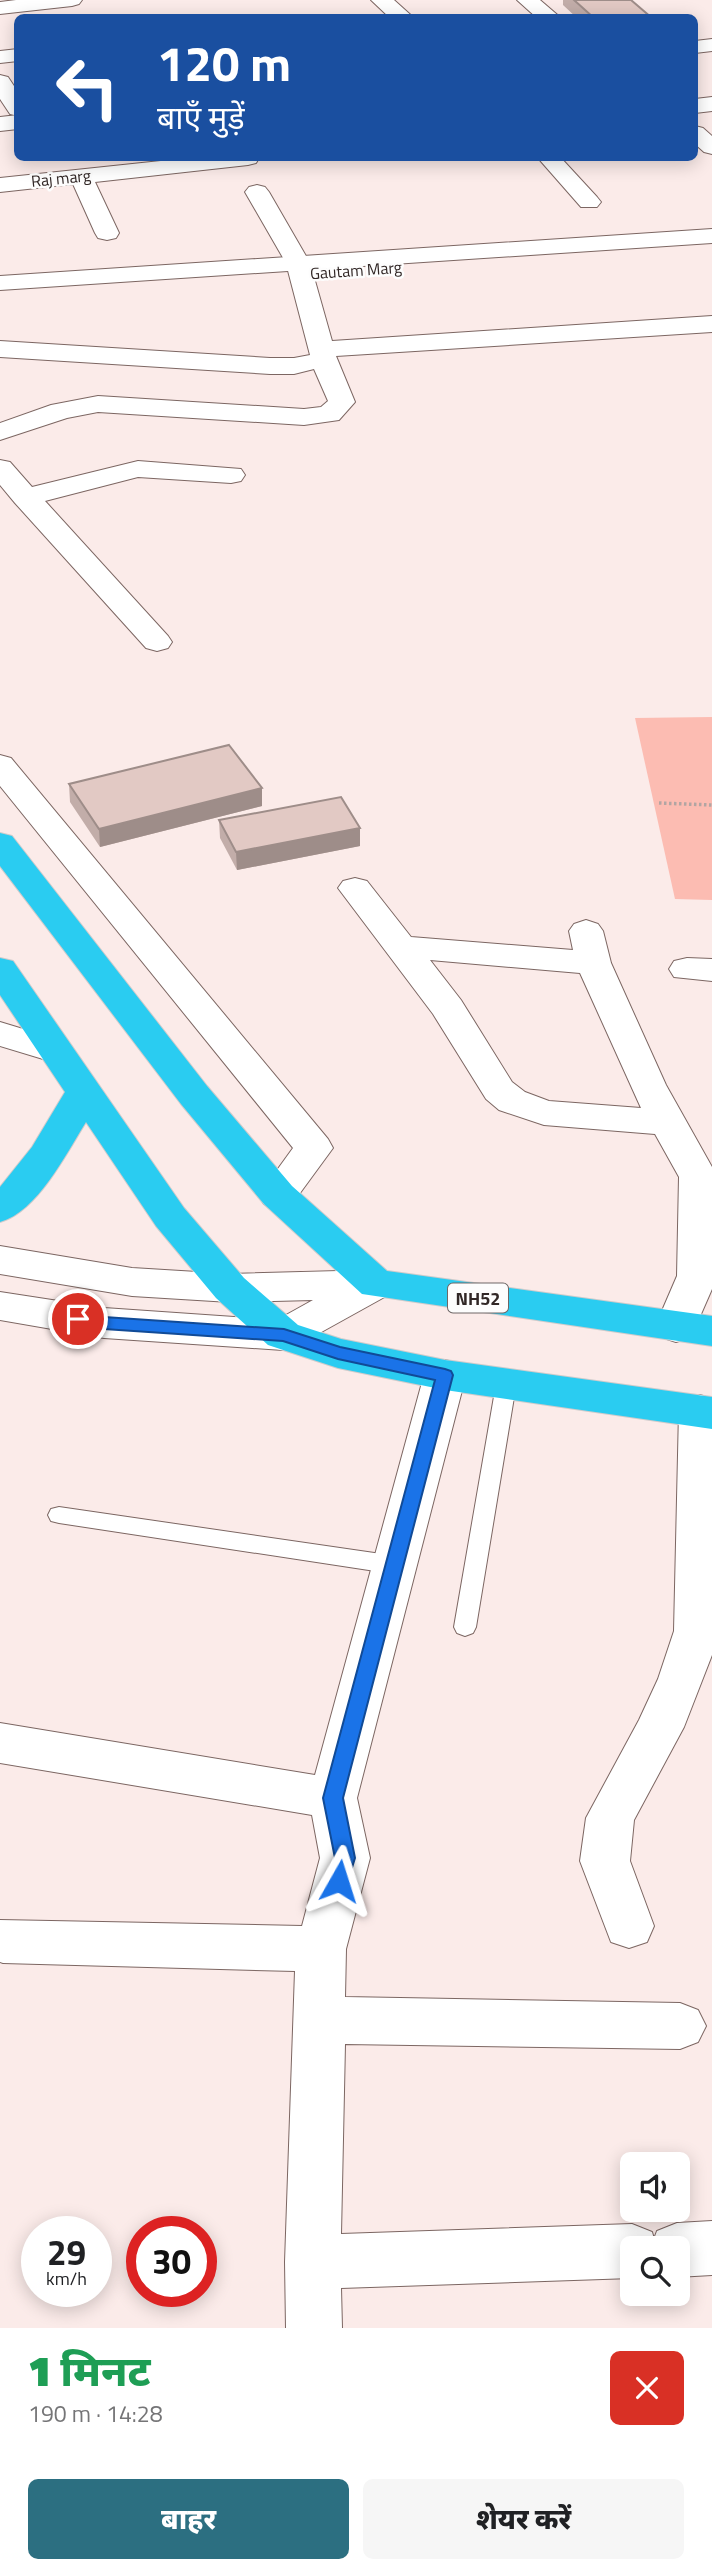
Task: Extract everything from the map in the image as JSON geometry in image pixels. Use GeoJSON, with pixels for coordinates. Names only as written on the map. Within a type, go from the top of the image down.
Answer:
{"type":"FeatureCollection","features":[{"type":"Feature","properties":{"kind":"highway"},"geometry":{"type":"LineString","coordinates":[[0,843],[194,1095],[278,1195],[376,1284]]}},
{"type":"Feature","properties":{"kind":"highway"},"geometry":{"type":"LineString","coordinates":[[0,969],[83,1094],[170,1217],[230,1288],[284,1335],[338,1353],[445,1375],[706,1412]]}},
{"type":"Feature","properties":{"kind":"highway"},"geometry":{"type":"LineString","coordinates":[[0,1209],[20,1190],[83,1094]]}},
{"type":"Feature","properties":{"kind":"highway","name":"NH52"},"geometry":{"type":"LineString","coordinates":[[376,1284],[694,1329]]}},
{"type":"Feature","properties":{"kind":"street"},"geometry":{"type":"LineString","coordinates":[[0,8],[34,2],[72,0]]}},
{"type":"Feature","properties":{"kind":"street"},"geometry":{"type":"LineString","coordinates":[[381,0],[399,14]]}},
{"type":"Feature","properties":{"kind":"street"},"geometry":{"type":"LineString","coordinates":[[529,2],[559,0]]}},
{"type":"Feature","properties":{"kind":"street"},"geometry":{"type":"LineString","coordinates":[[529,2],[546,14]]}},
{"type":"Feature","properties":{"kind":"street"},"geometry":{"type":"LineString","coordinates":[[0,82],[14,105]]}},
{"type":"Feature","properties":{"kind":"street"},"geometry":{"type":"LineString","coordinates":[[698,135],[712,147]]}},
{"type":"Feature","properties":{"kind":"street","name":"Raj marg"},"geometry":{"type":"LineString","coordinates":[[0,185],[213,161]]}},
{"type":"Feature","properties":{"kind":"street"},"geometry":{"type":"LineString","coordinates":[[553,161],[589,202]]}},
{"type":"Feature","properties":{"kind":"street"},"geometry":{"type":"LineString","coordinates":[[81,176],[107,233]]}},
{"type":"Feature","properties":{"kind":"street"},"geometry":{"type":"LineString","coordinates":[[0,432],[61,411],[98,404],[304,417],[329,414],[342,402],[322,354],[299,268],[257,192]]}},
{"type":"Feature","properties":{"kind":"street"},"geometry":{"type":"LineString","coordinates":[[0,283],[299,268],[712,236]]}},
{"type":"Feature","properties":{"kind":"street","name":"Gautam Marg"},"geometry":{"type":"LineString","coordinates":[[0,293],[299,268],[712,246]]}},
{"type":"Feature","properties":{"kind":"street"},"geometry":{"type":"LineString","coordinates":[[0,349],[294,366],[322,354],[712,324]]}},
{"type":"Feature","properties":{"kind":"street"},"geometry":{"type":"LineString","coordinates":[[0,468],[157,642]]}},
{"type":"Feature","properties":{"kind":"street"},"geometry":{"type":"LineString","coordinates":[[25,496],[138,469],[231,475]]}},
{"type":"Feature","properties":{"kind":"street"},"geometry":{"type":"LineString","coordinates":[[0,765],[314,1148],[278,1195]]}},
{"type":"Feature","properties":{"kind":"street"},"geometry":{"type":"LineString","coordinates":[[355,888],[448,1008],[499,1090],[512,1101],[544,1112],[670,1123]]}},
{"type":"Feature","properties":{"kind":"street"},"geometry":{"type":"LineString","coordinates":[[400,947],[590,947],[648,1085],[698,1177],[694,1329]]}},
{"type":"Feature","properties":{"kind":"street"},"geometry":{"type":"LineString","coordinates":[[0,1034],[53,1050]]}},
{"type":"Feature","properties":{"kind":"street"},"geometry":{"type":"LineString","coordinates":[[0,1260],[132,1282],[230,1288],[376,1284]]}},
{"type":"Feature","properties":{"kind":"street"},"geometry":{"type":"LineString","coordinates":[[0,1306],[104,1323],[284,1335],[376,1284]]}},
{"type":"Feature","properties":{"kind":"street"},"geometry":{"type":"LineString","coordinates":[[314,2328],[313,2262],[321,1949],[345,1858],[333,1798],[445,1375]]}},
{"type":"Feature","properties":{"kind":"street"},"geometry":{"type":"LineString","coordinates":[[629,1926],[605,1861],[610,1818],[660,1727],[681,1679],[697,1631],[706,1412]]}},
{"type":"Feature","properties":{"kind":"street"},"geometry":{"type":"LineString","coordinates":[[0,1743],[333,1798]]}},
{"type":"Feature","properties":{"kind":"street"},"geometry":{"type":"LineString","coordinates":[[3,1941],[321,1949]]}},
{"type":"Feature","properties":{"kind":"street"},"geometry":{"type":"LineString","coordinates":[[320,2020],[680,2026]]}},
{"type":"Feature","properties":{"kind":"street"},"geometry":{"type":"LineString","coordinates":[[690,2249],[712,2248]]}},
{"type":"Feature","properties":{"kind":"street"},"geometry":{"type":"LineString","coordinates":[[313,2262],[620,2251]]}},
{"type":"Feature","properties":{"kind":"lane"},"geometry":{"type":"LineString","coordinates":[[465,1627],[506,1385]]}},
{"type":"Feature","properties":{"kind":"lane"},"geometry":{"type":"LineString","coordinates":[[60,1515],[395,1565]]}},
{"type":"Feature","properties":{"kind":"path"},"geometry":{"type":"LineString","coordinates":[[659,803],[712,805]]}},
{"type":"Feature","properties":{"kind":"shaded area"},"geometry":{"type":"Polygon","coordinates":[[[712,717],[712,900],[675,899],[635,718],[712,717]]]}},
{"type":"Feature","properties":{"kind":"building"},"geometry":{"type":"Polygon","coordinates":[[[574,0],[631,0],[647,14],[590,14],[574,0]]]}},
{"type":"Feature","properties":{"kind":"building"},"geometry":{"type":"Polygon","coordinates":[[[229,745],[262,788],[99,829],[69,784],[229,745]]]}},
{"type":"Feature","properties":{"kind":"building"},"geometry":{"type":"Polygon","coordinates":[[[341,797],[360,828],[236,852],[219,820],[341,797]]]}},
{"type":"Feature","properties":{"kind":"route"},"geometry":{"type":"LineString","coordinates":[[78,1319],[284,1335],[338,1353],[445,1375],[333,1798],[345,1858],[339,1881]]}}]}
